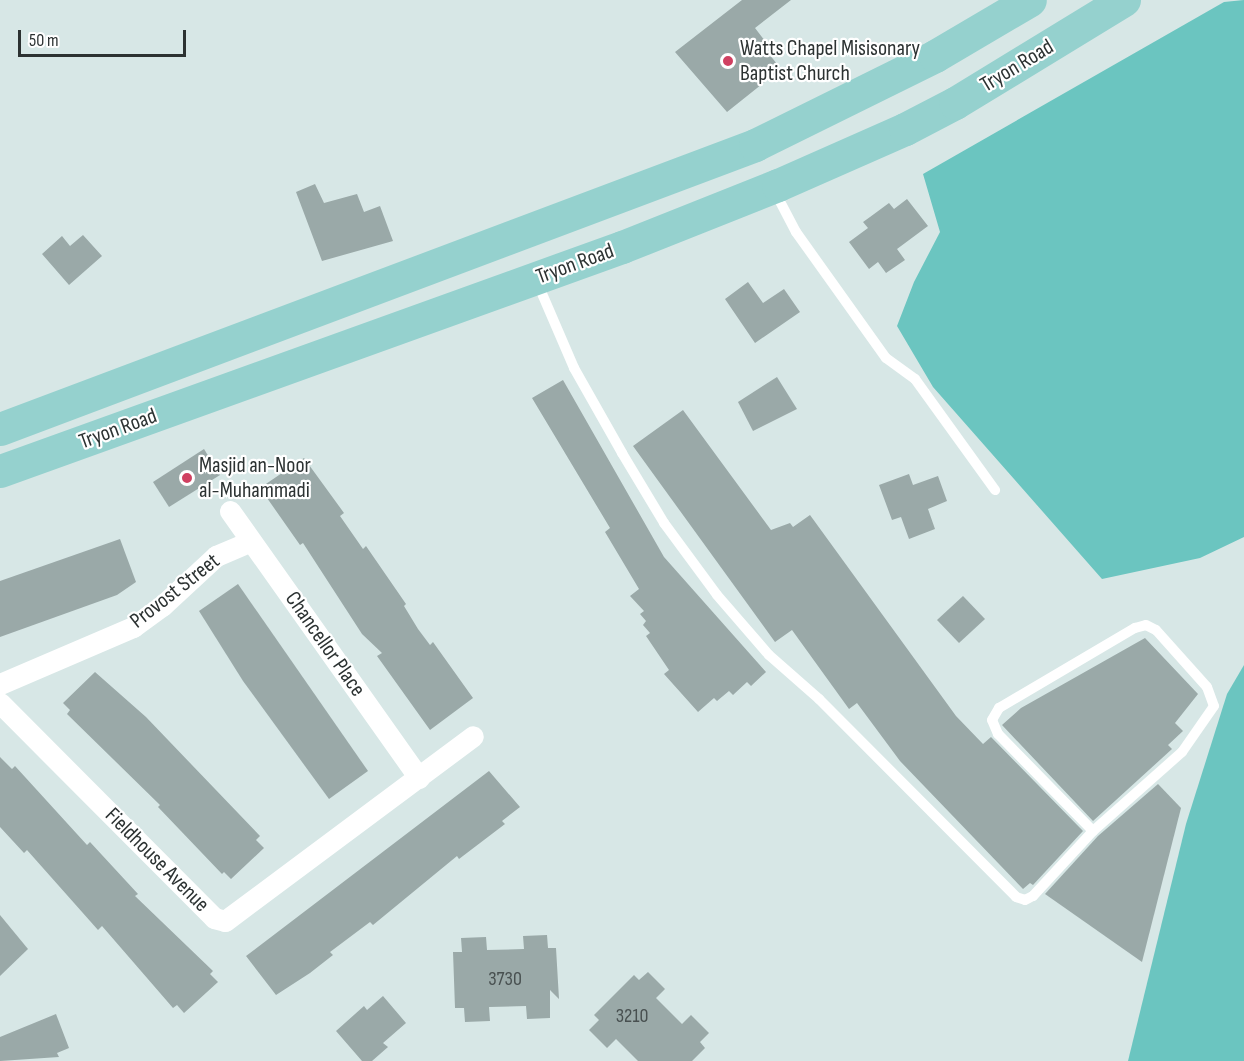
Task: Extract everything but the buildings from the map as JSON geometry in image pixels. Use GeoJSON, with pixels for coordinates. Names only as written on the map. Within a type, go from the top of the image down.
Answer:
{"type":"FeatureCollection","features":[{"type":"Feature","properties":{"kind":"main road","name":"Tryon Road"},"geometry":{"type":"LineString","coordinates":[[0,429],[648,187],[755,144],[874,88],[1030,0]]}},
{"type":"Feature","properties":{"kind":"main road","name":"Tryon Road"},"geometry":{"type":"LineString","coordinates":[[0,471],[536,279],[772,187],[905,129],[955,103],[1124,0]]}},
{"type":"Feature","properties":{"kind":"main road"},"geometry":{"type":"LineString","coordinates":[[464,305],[514,268],[618,229],[648,187]]}},
{"type":"Feature","properties":{"kind":"street","name":"Chancellor Place"},"geometry":{"type":"LineString","coordinates":[[230,511],[419,778]]}},
{"type":"Feature","properties":{"kind":"street","name":"Provost Street"},"geometry":{"type":"LineString","coordinates":[[0,684],[133,627],[162,606],[216,556],[251,541]]}},
{"type":"Feature","properties":{"kind":"street","name":"Fieldhouse Avenue"},"geometry":{"type":"LineString","coordinates":[[0,703],[214,918],[225,921],[473,736]]}},
{"type":"Feature","properties":{"kind":"lane"},"geometry":{"type":"LineString","coordinates":[[772,187],[796,232],[886,358],[915,379],[995,490]]}},
{"type":"Feature","properties":{"kind":"lane"},"geometry":{"type":"LineString","coordinates":[[536,279],[574,368],[664,523],[717,595],[769,655],[819,699],[1016,897],[1025,900],[1033,896],[1093,831],[1182,752],[1214,706],[1207,687],[1156,630],[1146,625],[999,708],[992,720],[998,734],[1093,831]]}},
{"type":"Feature","properties":{"kind":"shaded area"},"geometry":{"type":"Polygon","coordinates":[[[1244,0],[1244,537],[1200,558],[1102,579],[933,387],[897,326],[914,282],[940,232],[923,174],[1224,2],[1244,0]]]}},
{"type":"Feature","properties":{"kind":"shaded area"},"geometry":{"type":"Polygon","coordinates":[[[1244,665],[1244,1061],[1128,1061],[1186,824],[1227,694],[1244,665]]]}},
{"type":"Feature","properties":{"kind":"place","name":"Watts Chapel Misisonary Baptist Church"},"geometry":{"type":"Point","coordinates":[728,61]}},
{"type":"Feature","properties":{"kind":"place","name":"Masjid an-Noor al-Muhammadi"},"geometry":{"type":"Point","coordinates":[187,478]}}]}
